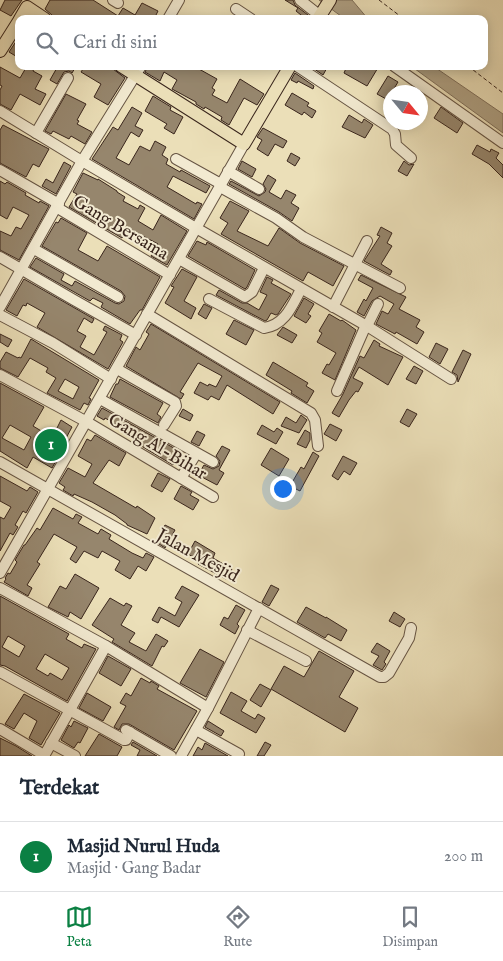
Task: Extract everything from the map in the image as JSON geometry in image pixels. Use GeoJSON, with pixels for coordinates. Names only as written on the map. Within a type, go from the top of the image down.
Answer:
{"type":"FeatureCollection","features":[{"type":"Feature","properties":{"kind":"main road"},"geometry":{"type":"LineString","coordinates":[[22,15],[29,4],[41,15]]}},
{"type":"Feature","properties":{"kind":"main road"},"geometry":{"type":"LineString","coordinates":[[0,51],[15,27]]}},
{"type":"Feature","properties":{"kind":"main road"},"geometry":{"type":"LineString","coordinates":[[138,71],[244,144],[288,70]]}},
{"type":"Feature","properties":{"kind":"street"},"geometry":{"type":"LineString","coordinates":[[170,15],[179,0]]}},
{"type":"Feature","properties":{"kind":"street"},"geometry":{"type":"LineString","coordinates":[[300,0],[323,13]]}},
{"type":"Feature","properties":{"kind":"street"},"geometry":{"type":"LineString","coordinates":[[236,9],[245,15]]}},
{"type":"Feature","properties":{"kind":"street"},"geometry":{"type":"LineString","coordinates":[[302,70],[392,129],[395,134],[396,145],[411,158]]}},
{"type":"Feature","properties":{"kind":"street"},"geometry":{"type":"LineString","coordinates":[[400,70],[503,144]]}},
{"type":"Feature","properties":{"kind":"street"},"geometry":{"type":"LineString","coordinates":[[0,307],[82,161],[138,71]]}},
{"type":"Feature","properties":{"kind":"street"},"geometry":{"type":"LineString","coordinates":[[36,133],[68,78]]}},
{"type":"Feature","properties":{"kind":"street"},"geometry":{"type":"LineString","coordinates":[[0,111],[264,268],[366,325],[451,379]]}},
{"type":"Feature","properties":{"kind":"street"},"geometry":{"type":"LineString","coordinates":[[0,573],[3,558],[48,489],[244,144]]}},
{"type":"Feature","properties":{"kind":"street"},"geometry":{"type":"LineString","coordinates":[[176,159],[276,218],[303,237],[400,288]]}},
{"type":"Feature","properties":{"kind":"street","name":"Gang Bersama"},"geometry":{"type":"LineString","coordinates":[[0,170],[170,275]]}},
{"type":"Feature","properties":{"kind":"street"},"geometry":{"type":"LineString","coordinates":[[228,171],[259,189]]}},
{"type":"Feature","properties":{"kind":"street"},"geometry":{"type":"LineString","coordinates":[[333,307],[367,242]]}},
{"type":"Feature","properties":{"kind":"street"},"geometry":{"type":"LineString","coordinates":[[34,249],[118,297]]}},
{"type":"Feature","properties":{"kind":"street"},"geometry":{"type":"LineString","coordinates":[[0,257],[136,334]]}},
{"type":"Feature","properties":{"kind":"street"},"geometry":{"type":"LineString","coordinates":[[179,259],[245,297],[252,292],[264,268]]}},
{"type":"Feature","properties":{"kind":"street"},"geometry":{"type":"LineString","coordinates":[[210,299],[264,328],[284,319],[301,289]]}},
{"type":"Feature","properties":{"kind":"street"},"geometry":{"type":"LineString","coordinates":[[337,391],[366,325],[378,304]]}},
{"type":"Feature","properties":{"kind":"street"},"geometry":{"type":"LineString","coordinates":[[147,314],[311,412],[315,420],[318,446]]}},
{"type":"Feature","properties":{"kind":"street"},"geometry":{"type":"LineString","coordinates":[[0,315],[53,343],[111,379]]}},
{"type":"Feature","properties":{"kind":"street"},"geometry":{"type":"LineString","coordinates":[[117,369],[175,402],[176,406],[164,424]]}},
{"type":"Feature","properties":{"kind":"street","name":"Gang Al-Bihar"},"geometry":{"type":"LineString","coordinates":[[0,375],[87,422],[213,497]]}},
{"type":"Feature","properties":{"kind":"street"},"geometry":{"type":"LineString","coordinates":[[100,399],[212,462]]}},
{"type":"Feature","properties":{"kind":"street"},"geometry":{"type":"LineString","coordinates":[[181,478],[196,454]]}},
{"type":"Feature","properties":{"kind":"street","name":"Jalan Mesjid"},"geometry":{"type":"LineString","coordinates":[[0,462],[380,677],[384,677],[389,673],[409,638],[411,628]]}},
{"type":"Feature","properties":{"kind":"street"},"geometry":{"type":"LineString","coordinates":[[0,588],[106,646],[208,708]]}},
{"type":"Feature","properties":{"kind":"street"},"geometry":{"type":"LineString","coordinates":[[181,756],[208,708],[258,608]]}},
{"type":"Feature","properties":{"kind":"street"},"geometry":{"type":"LineString","coordinates":[[247,630],[306,661]]}},
{"type":"Feature","properties":{"kind":"street"},"geometry":{"type":"LineString","coordinates":[[0,728],[44,756],[106,646]]}},
{"type":"Feature","properties":{"kind":"street"},"geometry":{"type":"LineString","coordinates":[[0,672],[124,740],[126,740],[128,731],[171,756]]}},
{"type":"Feature","properties":{"kind":"street"},"geometry":{"type":"LineString","coordinates":[[196,730],[239,754]]}},
{"type":"Feature","properties":{"kind":"street"},"geometry":{"type":"LineString","coordinates":[[51,743],[75,756]]}},
{"type":"Feature","properties":{"kind":"path"},"geometry":{"type":"LineString","coordinates":[[379,0],[399,15]]}},
{"type":"Feature","properties":{"kind":"path"},"geometry":{"type":"LineString","coordinates":[[473,70],[503,93]]}},
{"type":"Feature","properties":{"kind":"shaded area"},"geometry":{"type":"Polygon","coordinates":[[[319,0],[352,0],[365,15],[340,15],[319,0]]]}},
{"type":"Feature","properties":{"kind":"shaded area"},"geometry":{"type":"Polygon","coordinates":[[[416,70],[439,70],[503,114],[503,133],[416,70]]]}},
{"type":"Feature","properties":{"kind":"building"},"geometry":{"type":"Polygon","coordinates":[[[5,0],[22,0],[11,16],[0,10],[5,0]]]}},
{"type":"Feature","properties":{"kind":"building"},"geometry":{"type":"Polygon","coordinates":[[[50,0],[93,0],[116,15],[52,15],[45,9],[50,0]]]}},
{"type":"Feature","properties":{"kind":"building"},"geometry":{"type":"Polygon","coordinates":[[[285,0],[293,0],[295,5],[308,15],[301,15],[296,11],[298,8],[285,0]]]}},
{"type":"Feature","properties":{"kind":"building"},"geometry":{"type":"Polygon","coordinates":[[[142,3],[158,11],[156,15],[135,15],[142,3]]]}},
{"type":"Feature","properties":{"kind":"building"},"geometry":{"type":"Polygon","coordinates":[[[123,8],[135,15],[119,15],[123,8]]]}},
{"type":"Feature","properties":{"kind":"building"},"geometry":{"type":"Polygon","coordinates":[[[15,43],[15,56],[9,52],[15,43]]]}},
{"type":"Feature","properties":{"kind":"building"},"geometry":{"type":"Polygon","coordinates":[[[0,67],[20,78],[25,70],[33,70],[42,76],[35,89],[46,94],[40,105],[20,94],[11,110],[0,104],[0,90],[2,86],[0,85],[0,67]]]}},
{"type":"Feature","properties":{"kind":"building"},"geometry":{"type":"Polygon","coordinates":[[[56,70],[74,70],[72,73],[69,71],[64,72],[57,84],[50,80],[56,70]]]}},
{"type":"Feature","properties":{"kind":"building"},"geometry":{"type":"Polygon","coordinates":[[[82,70],[114,70],[125,78],[108,105],[94,97],[101,84],[81,72],[82,70]]]}},
{"type":"Feature","properties":{"kind":"building"},"geometry":{"type":"Polygon","coordinates":[[[146,70],[201,70],[217,79],[212,88],[215,90],[212,95],[227,103],[240,79],[264,94],[257,105],[244,98],[229,125],[221,120],[222,117],[205,107],[204,109],[196,104],[196,102],[172,89],[177,80],[164,72],[160,81],[145,72],[146,70]]]}},
{"type":"Feature","properties":{"kind":"building"},"geometry":{"type":"Polygon","coordinates":[[[316,70],[326,70],[323,75],[316,70]]]}},
{"type":"Feature","properties":{"kind":"building"},"geometry":{"type":"Polygon","coordinates":[[[345,70],[377,70],[367,86],[344,73],[345,70]]]}},
{"type":"Feature","properties":{"kind":"building"},"geometry":{"type":"Polygon","coordinates":[[[295,73],[314,86],[313,89],[298,81],[297,83],[291,80],[295,73]]]}},
{"type":"Feature","properties":{"kind":"building"},"geometry":{"type":"Polygon","coordinates":[[[388,76],[398,82],[396,85],[383,85],[383,97],[377,94],[388,76]]]}},
{"type":"Feature","properties":{"kind":"building"},"geometry":{"type":"Polygon","coordinates":[[[292,93],[309,103],[307,106],[316,111],[312,118],[304,112],[302,115],[285,105],[292,93]]]}},
{"type":"Feature","properties":{"kind":"building"},"geometry":{"type":"Polygon","coordinates":[[[66,94],[86,104],[77,120],[79,121],[77,124],[92,132],[85,144],[71,136],[69,139],[53,131],[51,134],[45,131],[66,94]]]}},
{"type":"Feature","properties":{"kind":"building"},"geometry":{"type":"Polygon","coordinates":[[[153,96],[171,107],[170,110],[183,117],[174,134],[164,128],[167,124],[145,111],[153,96]]]}},
{"type":"Feature","properties":{"kind":"building"},"geometry":{"type":"Polygon","coordinates":[[[132,107],[142,113],[135,126],[143,130],[139,137],[131,132],[116,158],[129,165],[140,146],[150,151],[155,141],[166,147],[162,155],[168,159],[166,164],[210,186],[206,193],[173,176],[167,187],[196,204],[197,202],[202,204],[194,219],[92,159],[113,127],[118,130],[132,107]]]}},
{"type":"Feature","properties":{"kind":"building"},"geometry":{"type":"Polygon","coordinates":[[[441,107],[463,123],[457,133],[434,118],[441,107]]]}},
{"type":"Feature","properties":{"kind":"building"},"geometry":{"type":"Polygon","coordinates":[[[349,115],[362,123],[364,119],[373,125],[365,138],[342,127],[349,115]]]}},
{"type":"Feature","properties":{"kind":"building"},"geometry":{"type":"Polygon","coordinates":[[[3,125],[49,149],[39,167],[33,164],[26,177],[0,163],[0,130],[3,125]]]}},
{"type":"Feature","properties":{"kind":"building"},"geometry":{"type":"Polygon","coordinates":[[[263,128],[287,141],[283,148],[275,144],[268,156],[257,149],[262,140],[257,137],[263,128]]]}},
{"type":"Feature","properties":{"kind":"building"},"geometry":{"type":"Polygon","coordinates":[[[477,145],[490,152],[491,149],[499,153],[496,158],[503,165],[503,178],[489,164],[472,154],[477,145]]]}},
{"type":"Feature","properties":{"kind":"building"},"geometry":{"type":"Polygon","coordinates":[[[291,153],[300,158],[295,166],[287,161],[291,153]]]}},
{"type":"Feature","properties":{"kind":"building"},"geometry":{"type":"Polygon","coordinates":[[[242,161],[256,169],[252,177],[238,169],[242,161]]]}},
{"type":"Feature","properties":{"kind":"building"},"geometry":{"type":"Polygon","coordinates":[[[404,161],[409,165],[414,164],[407,176],[398,171],[404,161]]]}},
{"type":"Feature","properties":{"kind":"building"},"geometry":{"type":"Polygon","coordinates":[[[64,162],[71,166],[56,194],[42,186],[46,179],[53,183],[64,162]]]}},
{"type":"Feature","properties":{"kind":"building"},"geometry":{"type":"Polygon","coordinates":[[[83,173],[98,179],[117,191],[125,197],[123,201],[138,209],[140,205],[145,208],[138,221],[153,230],[161,215],[187,231],[167,265],[151,256],[158,244],[128,228],[122,238],[69,207],[77,194],[73,192],[83,173]]]}},
{"type":"Feature","properties":{"kind":"building"},"geometry":{"type":"Polygon","coordinates":[[[268,175],[276,180],[269,192],[281,199],[286,190],[296,195],[291,203],[299,208],[292,221],[229,184],[231,181],[259,196],[265,192],[266,189],[263,184],[268,175]]]}},
{"type":"Feature","properties":{"kind":"building"},"geometry":{"type":"Polygon","coordinates":[[[0,181],[5,184],[7,182],[39,203],[40,201],[49,206],[19,260],[0,250],[0,231],[11,236],[16,227],[21,229],[29,215],[13,207],[7,219],[0,215],[0,181]]]}},
{"type":"Feature","properties":{"kind":"building"},"geometry":{"type":"Polygon","coordinates":[[[230,201],[249,211],[237,231],[268,246],[279,228],[300,243],[344,266],[333,286],[308,272],[303,281],[221,234],[228,223],[220,218],[230,201]]]}},
{"type":"Feature","properties":{"kind":"building"},"geometry":{"type":"Polygon","coordinates":[[[61,218],[87,233],[78,250],[98,261],[107,246],[160,277],[142,310],[140,310],[130,324],[101,307],[103,303],[93,298],[90,301],[30,267],[36,258],[64,274],[61,280],[72,286],[75,281],[115,303],[119,304],[124,301],[125,296],[121,291],[42,246],[56,222],[58,223],[61,218]]]}},
{"type":"Feature","properties":{"kind":"building"},"geometry":{"type":"Polygon","coordinates":[[[381,227],[392,233],[387,243],[392,246],[381,264],[392,271],[390,275],[364,261],[380,236],[377,235],[381,227]]]}},
{"type":"Feature","properties":{"kind":"building"},"geometry":{"type":"Polygon","coordinates":[[[197,241],[206,245],[207,242],[255,270],[247,287],[245,289],[188,256],[197,241]]]}},
{"type":"Feature","properties":{"kind":"building"},"geometry":{"type":"Polygon","coordinates":[[[182,269],[197,277],[184,301],[196,308],[191,319],[165,303],[174,287],[171,286],[182,269]]]}},
{"type":"Feature","properties":{"kind":"building"},"geometry":{"type":"Polygon","coordinates":[[[361,275],[406,297],[399,309],[420,320],[416,327],[424,332],[417,344],[396,332],[395,334],[376,324],[382,311],[388,314],[394,304],[380,296],[372,301],[364,316],[357,312],[373,288],[358,280],[361,275]]]}},
{"type":"Feature","properties":{"kind":"building"},"geometry":{"type":"Polygon","coordinates":[[[267,277],[273,280],[271,283],[291,294],[278,314],[271,313],[265,321],[216,295],[219,290],[259,310],[267,295],[260,292],[267,277]]]}},
{"type":"Feature","properties":{"kind":"building"},"geometry":{"type":"Polygon","coordinates":[[[24,279],[94,319],[92,323],[84,318],[77,331],[86,336],[80,347],[94,355],[107,332],[103,330],[105,326],[122,335],[120,340],[123,342],[108,369],[37,327],[45,313],[27,303],[26,306],[23,305],[17,316],[6,310],[24,279]]]}},
{"type":"Feature","properties":{"kind":"building"},"geometry":{"type":"Polygon","coordinates":[[[304,298],[314,304],[308,314],[311,316],[306,323],[294,316],[304,298]]]}},
{"type":"Feature","properties":{"kind":"building"},"geometry":{"type":"Polygon","coordinates":[[[204,304],[212,308],[206,319],[198,314],[204,304]]]}},
{"type":"Feature","properties":{"kind":"building"},"geometry":{"type":"Polygon","coordinates":[[[329,314],[356,330],[335,380],[322,373],[336,353],[317,342],[322,333],[319,331],[329,314]]]}},
{"type":"Feature","properties":{"kind":"building"},"geometry":{"type":"Polygon","coordinates":[[[234,320],[254,330],[246,345],[226,334],[234,320]]]}},
{"type":"Feature","properties":{"kind":"building"},"geometry":{"type":"Polygon","coordinates":[[[151,324],[280,402],[273,414],[227,385],[219,400],[211,396],[208,400],[194,393],[200,382],[216,387],[222,376],[198,363],[180,392],[184,394],[181,399],[126,366],[136,347],[140,350],[149,334],[146,332],[151,324]]]}},
{"type":"Feature","properties":{"kind":"building"},"geometry":{"type":"Polygon","coordinates":[[[283,327],[297,335],[292,343],[277,335],[283,327]]]}},
{"type":"Feature","properties":{"kind":"building"},"geometry":{"type":"Polygon","coordinates":[[[0,334],[12,340],[8,347],[0,342],[0,334]]]}},
{"type":"Feature","properties":{"kind":"building"},"geometry":{"type":"Polygon","coordinates":[[[31,339],[99,380],[89,398],[91,399],[88,405],[84,403],[80,410],[47,393],[56,378],[46,372],[48,368],[30,358],[18,377],[0,368],[0,362],[6,352],[21,358],[31,339]],[[65,379],[58,391],[73,399],[79,387],[65,379]]]}},
{"type":"Feature","properties":{"kind":"building"},"geometry":{"type":"Polygon","coordinates":[[[374,340],[380,344],[379,346],[403,357],[388,385],[359,367],[353,378],[363,383],[358,392],[356,391],[349,400],[339,417],[332,413],[360,356],[364,358],[374,340]]]}},
{"type":"Feature","properties":{"kind":"building"},"geometry":{"type":"Polygon","coordinates":[[[436,343],[448,349],[440,364],[429,357],[436,343]]]}},
{"type":"Feature","properties":{"kind":"building"},"geometry":{"type":"Polygon","coordinates":[[[463,350],[471,354],[458,382],[457,375],[452,372],[463,350]]]}},
{"type":"Feature","properties":{"kind":"building"},"geometry":{"type":"Polygon","coordinates":[[[273,362],[308,383],[306,386],[314,391],[307,403],[266,375],[273,362]]]}},
{"type":"Feature","properties":{"kind":"building"},"geometry":{"type":"Polygon","coordinates":[[[414,366],[423,371],[416,384],[406,379],[414,366]]]}},
{"type":"Feature","properties":{"kind":"building"},"geometry":{"type":"Polygon","coordinates":[[[120,379],[163,403],[157,414],[161,417],[158,423],[110,397],[120,379]]]}},
{"type":"Feature","properties":{"kind":"building"},"geometry":{"type":"Polygon","coordinates":[[[0,383],[44,407],[33,426],[48,435],[50,431],[54,434],[61,420],[72,427],[65,440],[67,441],[52,468],[33,457],[27,468],[0,451],[0,383]],[[10,425],[2,438],[24,450],[31,437],[10,425]]]}},
{"type":"Feature","properties":{"kind":"building"},"geometry":{"type":"Polygon","coordinates":[[[102,408],[181,452],[173,465],[138,444],[139,442],[125,433],[126,430],[105,418],[104,420],[97,416],[102,408]]]}},
{"type":"Feature","properties":{"kind":"building"},"geometry":{"type":"Polygon","coordinates":[[[183,409],[193,415],[190,421],[179,416],[183,409]]]}},
{"type":"Feature","properties":{"kind":"building"},"geometry":{"type":"Polygon","coordinates":[[[407,409],[417,414],[409,427],[400,422],[407,409]]]}},
{"type":"Feature","properties":{"kind":"building"},"geometry":{"type":"Polygon","coordinates":[[[301,415],[307,420],[299,433],[281,426],[286,417],[296,423],[301,415]]]}},
{"type":"Feature","properties":{"kind":"building"},"geometry":{"type":"Polygon","coordinates":[[[330,424],[342,430],[336,441],[324,434],[330,424]]]}},
{"type":"Feature","properties":{"kind":"building"},"geometry":{"type":"Polygon","coordinates":[[[262,425],[274,432],[277,428],[283,432],[276,444],[257,434],[262,425]]]}},
{"type":"Feature","properties":{"kind":"building"},"geometry":{"type":"Polygon","coordinates":[[[305,430],[310,433],[310,440],[306,448],[297,444],[305,430]]]}},
{"type":"Feature","properties":{"kind":"building"},"geometry":{"type":"Polygon","coordinates":[[[197,431],[205,435],[199,446],[191,442],[197,431]]]}},
{"type":"Feature","properties":{"kind":"building"},"geometry":{"type":"Polygon","coordinates":[[[95,435],[126,453],[119,466],[109,460],[93,483],[136,508],[137,506],[155,518],[147,534],[127,525],[115,515],[92,502],[74,494],[73,496],[63,490],[65,487],[59,483],[68,468],[85,477],[92,464],[78,456],[87,439],[91,441],[95,435]]]}},
{"type":"Feature","properties":{"kind":"building"},"geometry":{"type":"Polygon","coordinates":[[[222,446],[230,450],[219,470],[224,473],[217,485],[198,475],[204,465],[213,469],[219,466],[220,461],[216,456],[222,446]]]}},
{"type":"Feature","properties":{"kind":"building"},"geometry":{"type":"Polygon","coordinates":[[[271,448],[289,459],[279,476],[261,465],[271,448]]]}},
{"type":"Feature","properties":{"kind":"building"},"geometry":{"type":"Polygon","coordinates":[[[313,452],[319,456],[300,491],[290,486],[301,467],[304,469],[313,452]]]}},
{"type":"Feature","properties":{"kind":"building"},"geometry":{"type":"Polygon","coordinates":[[[343,456],[357,463],[350,475],[344,471],[338,480],[332,476],[343,456]]]}},
{"type":"Feature","properties":{"kind":"building"},"geometry":{"type":"Polygon","coordinates":[[[158,473],[170,479],[162,492],[151,486],[158,473]]]}},
{"type":"Feature","properties":{"kind":"building"},"geometry":{"type":"Polygon","coordinates":[[[0,476],[27,491],[30,487],[38,492],[26,513],[23,511],[15,525],[18,527],[13,535],[10,533],[0,551],[0,517],[4,519],[11,507],[0,501],[0,476]]]}},
{"type":"Feature","properties":{"kind":"building"},"geometry":{"type":"Polygon","coordinates":[[[181,486],[192,492],[190,495],[199,500],[193,510],[174,499],[181,486]]]}},
{"type":"Feature","properties":{"kind":"building"},"geometry":{"type":"Polygon","coordinates":[[[53,508],[73,519],[76,514],[82,517],[78,523],[98,534],[101,529],[111,535],[109,539],[132,553],[143,558],[146,553],[154,557],[146,571],[138,566],[130,579],[115,570],[120,561],[102,551],[98,558],[84,551],[76,563],[70,559],[77,547],[54,534],[37,562],[40,564],[27,585],[32,588],[28,596],[4,582],[8,573],[10,574],[17,562],[15,560],[24,545],[37,528],[40,530],[53,508]]]}},
{"type":"Feature","properties":{"kind":"building"},"geometry":{"type":"Polygon","coordinates":[[[165,525],[175,530],[165,548],[156,542],[165,525]]]}},
{"type":"Feature","properties":{"kind":"building"},"geometry":{"type":"Polygon","coordinates":[[[195,541],[215,553],[213,558],[232,569],[226,579],[198,564],[200,561],[188,554],[195,541]]]}},
{"type":"Feature","properties":{"kind":"building"},"geometry":{"type":"Polygon","coordinates":[[[75,574],[99,588],[81,619],[70,612],[68,617],[48,607],[60,586],[66,589],[75,574]]]}},
{"type":"Feature","properties":{"kind":"building"},"geometry":{"type":"Polygon","coordinates":[[[271,585],[279,589],[269,606],[262,602],[271,585]]]}},
{"type":"Feature","properties":{"kind":"building"},"geometry":{"type":"Polygon","coordinates":[[[182,586],[199,595],[179,627],[161,617],[158,623],[152,620],[159,607],[175,616],[182,602],[175,598],[182,586]]]}},
{"type":"Feature","properties":{"kind":"building"},"geometry":{"type":"Polygon","coordinates":[[[0,596],[69,634],[66,639],[82,648],[84,644],[96,649],[67,701],[0,665],[0,596]],[[8,636],[2,647],[19,657],[25,646],[8,636]],[[45,654],[36,669],[48,676],[50,673],[62,680],[69,668],[45,654]]]}},
{"type":"Feature","properties":{"kind":"building"},"geometry":{"type":"Polygon","coordinates":[[[110,598],[124,606],[126,603],[132,606],[121,625],[135,633],[129,642],[146,651],[156,634],[168,641],[164,647],[162,646],[152,666],[112,642],[114,639],[92,625],[110,598]]]}},
{"type":"Feature","properties":{"kind":"building"},"geometry":{"type":"Polygon","coordinates":[[[236,605],[245,610],[237,624],[239,626],[235,634],[220,625],[224,617],[228,619],[236,605]]]}},
{"type":"Feature","properties":{"kind":"building"},"geometry":{"type":"Polygon","coordinates":[[[306,607],[347,630],[341,641],[328,634],[325,638],[297,622],[306,607]]]}},
{"type":"Feature","properties":{"kind":"building"},"geometry":{"type":"Polygon","coordinates":[[[394,612],[405,619],[400,627],[389,621],[394,612]]]}},
{"type":"Feature","properties":{"kind":"building"},"geometry":{"type":"Polygon","coordinates":[[[377,643],[390,651],[382,670],[373,665],[379,656],[371,652],[377,643]]]}},
{"type":"Feature","properties":{"kind":"building"},"geometry":{"type":"Polygon","coordinates":[[[200,649],[224,662],[206,697],[180,683],[200,649]]]}},
{"type":"Feature","properties":{"kind":"building"},"geometry":{"type":"Polygon","coordinates":[[[319,651],[354,671],[339,697],[358,708],[345,732],[271,689],[284,666],[304,677],[319,651]]]}},
{"type":"Feature","properties":{"kind":"building"},"geometry":{"type":"Polygon","coordinates":[[[108,656],[131,669],[121,686],[99,673],[108,656]]]}},
{"type":"Feature","properties":{"kind":"building"},"geometry":{"type":"Polygon","coordinates":[[[141,678],[150,683],[151,681],[159,686],[157,689],[197,711],[174,750],[129,724],[122,724],[119,730],[114,727],[126,706],[120,703],[126,693],[131,696],[141,678]]]}},
{"type":"Feature","properties":{"kind":"building"},"geometry":{"type":"Polygon","coordinates":[[[260,684],[271,690],[261,707],[250,700],[260,684]]]}},
{"type":"Feature","properties":{"kind":"building"},"geometry":{"type":"Polygon","coordinates":[[[231,692],[247,701],[241,711],[255,719],[258,714],[265,718],[256,733],[220,713],[231,692]]]}},
{"type":"Feature","properties":{"kind":"building"},"geometry":{"type":"Polygon","coordinates":[[[87,693],[111,707],[103,721],[79,708],[87,693]]]}},
{"type":"Feature","properties":{"kind":"building"},"geometry":{"type":"Polygon","coordinates":[[[24,694],[60,713],[41,745],[29,738],[37,721],[24,713],[14,729],[5,724],[24,694]]]}},
{"type":"Feature","properties":{"kind":"building"},"geometry":{"type":"Polygon","coordinates":[[[74,721],[88,728],[80,743],[78,742],[74,748],[61,740],[69,725],[71,727],[74,721]]]}},
{"type":"Feature","properties":{"kind":"building"},"geometry":{"type":"Polygon","coordinates":[[[208,721],[224,731],[221,736],[205,727],[208,721]]]}},
{"type":"Feature","properties":{"kind":"building"},"geometry":{"type":"Polygon","coordinates":[[[99,734],[122,747],[117,756],[85,756],[99,734]]]}},
{"type":"Feature","properties":{"kind":"building"},"geometry":{"type":"Polygon","coordinates":[[[0,738],[16,746],[32,756],[0,756],[0,738]]]}},
{"type":"Feature","properties":{"kind":"building"},"geometry":{"type":"Polygon","coordinates":[[[133,742],[157,756],[137,756],[140,750],[131,745],[133,742]]]}},
{"type":"Feature","properties":{"kind":"building"},"geometry":{"type":"Polygon","coordinates":[[[265,742],[271,745],[264,756],[257,756],[265,742]]]}},
{"type":"Feature","properties":{"kind":"building"},"geometry":{"type":"Polygon","coordinates":[[[205,743],[228,756],[193,756],[198,747],[202,750],[205,743]]]}},
{"type":"Feature","properties":{"kind":"place","name":"Masjid Nurul Huda"},"geometry":{"type":"Point","coordinates":[51,445]}}]}
